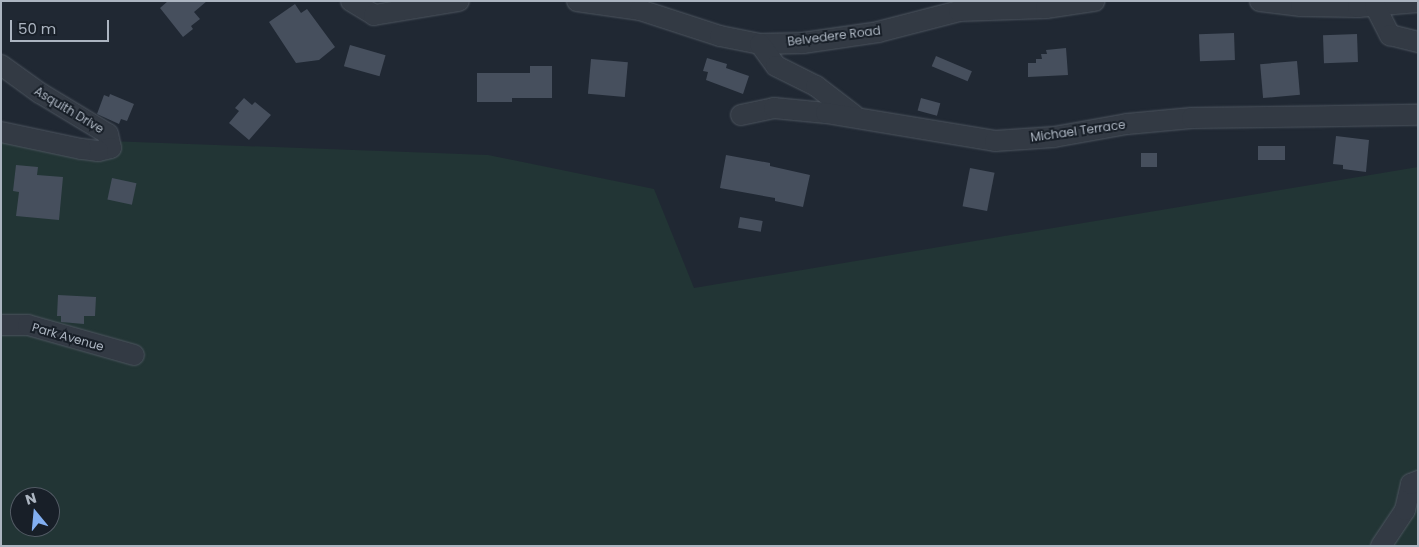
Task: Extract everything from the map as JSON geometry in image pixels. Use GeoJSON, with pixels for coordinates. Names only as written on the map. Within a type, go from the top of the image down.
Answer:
{"type":"FeatureCollection","features":[{"type":"Feature","properties":{"kind":"street"},"geometry":{"type":"LineString","coordinates":[[351,1],[374,15],[459,1]]}},
{"type":"Feature","properties":{"kind":"street","name":"Belvedere Road"},"geometry":{"type":"LineString","coordinates":[[577,1],[640,10],[720,36],[760,44],[803,43],[878,32],[959,10],[1046,8],[1094,1]]}},
{"type":"Feature","properties":{"kind":"street"},"geometry":{"type":"LineString","coordinates":[[1260,1],[1301,6],[1375,6],[1418,2]]}},
{"type":"Feature","properties":{"kind":"street"},"geometry":{"type":"LineString","coordinates":[[1375,6],[1390,34],[1418,42]]}},
{"type":"Feature","properties":{"kind":"street"},"geometry":{"type":"LineString","coordinates":[[760,44],[776,66],[816,86],[850,113],[865,120]]}},
{"type":"Feature","properties":{"kind":"street","name":"Asquith Drive"},"geometry":{"type":"LineString","coordinates":[[1,65],[40,93],[108,134],[111,148],[98,151],[81,149],[1,132]]}},
{"type":"Feature","properties":{"kind":"street","name":"Michael Terrace"},"geometry":{"type":"LineString","coordinates":[[741,116],[774,108],[826,113],[995,141],[1054,137],[1127,124],[1192,118],[1418,114]]}},
{"type":"Feature","properties":{"kind":"street","name":"Park Avenue"},"geometry":{"type":"LineString","coordinates":[[1,325],[28,325],[134,355]]}},
{"type":"Feature","properties":{"kind":"street"},"geometry":{"type":"LineString","coordinates":[[1381,546],[1405,510],[1411,484],[1418,481]]}},
{"type":"Feature","properties":{"kind":"green space"},"geometry":{"type":"Polygon","coordinates":[[[1,137],[488,155],[654,189],[694,288],[1418,167],[1418,546],[1,546],[1,137]]]}},
{"type":"Feature","properties":{"kind":"building"},"geometry":{"type":"Polygon","coordinates":[[[168,1],[207,1],[194,12],[200,19],[191,26],[193,29],[183,37],[160,8],[168,1]]]}},
{"type":"Feature","properties":{"kind":"building"},"geometry":{"type":"Polygon","coordinates":[[[295,4],[301,13],[307,9],[335,47],[319,60],[296,63],[269,22],[295,4]]]}},
{"type":"Feature","properties":{"kind":"building"},"geometry":{"type":"Polygon","coordinates":[[[1234,33],[1235,60],[1200,61],[1199,34],[1234,33]]]}},
{"type":"Feature","properties":{"kind":"building"},"geometry":{"type":"Polygon","coordinates":[[[1357,34],[1358,62],[1324,63],[1323,35],[1357,34]]]}},
{"type":"Feature","properties":{"kind":"building"},"geometry":{"type":"Polygon","coordinates":[[[350,45],[386,55],[380,76],[344,66],[350,45]]]}},
{"type":"Feature","properties":{"kind":"building"},"geometry":{"type":"Polygon","coordinates":[[[1066,48],[1068,75],[1028,77],[1028,63],[1036,63],[1036,59],[1042,59],[1041,54],[1047,54],[1046,50],[1066,48]]]}},
{"type":"Feature","properties":{"kind":"building"},"geometry":{"type":"Polygon","coordinates":[[[936,56],[972,71],[968,81],[932,66],[936,56]]]}},
{"type":"Feature","properties":{"kind":"building"},"geometry":{"type":"Polygon","coordinates":[[[707,58],[727,64],[726,68],[749,76],[743,94],[706,80],[708,72],[703,71],[707,58]]]}},
{"type":"Feature","properties":{"kind":"building"},"geometry":{"type":"Polygon","coordinates":[[[591,59],[628,62],[625,97],[588,94],[591,59]]]}},
{"type":"Feature","properties":{"kind":"building"},"geometry":{"type":"Polygon","coordinates":[[[1297,61],[1300,95],[1263,98],[1260,64],[1297,61]]]}},
{"type":"Feature","properties":{"kind":"building"},"geometry":{"type":"Polygon","coordinates":[[[530,66],[552,66],[552,98],[512,98],[512,102],[477,102],[477,73],[530,73],[530,66]]]}},
{"type":"Feature","properties":{"kind":"building"},"geometry":{"type":"Polygon","coordinates":[[[110,94],[134,104],[127,121],[121,119],[119,124],[97,114],[104,95],[109,97],[110,94]]]}},
{"type":"Feature","properties":{"kind":"building"},"geometry":{"type":"Polygon","coordinates":[[[244,98],[252,105],[255,102],[271,115],[249,140],[229,123],[239,111],[235,108],[244,98]]]}},
{"type":"Feature","properties":{"kind":"building"},"geometry":{"type":"Polygon","coordinates":[[[921,98],[940,103],[937,116],[918,111],[921,98]]]}},
{"type":"Feature","properties":{"kind":"building"},"geometry":{"type":"Polygon","coordinates":[[[1336,136],[1369,140],[1366,172],[1343,169],[1343,165],[1333,164],[1336,136]]]}},
{"type":"Feature","properties":{"kind":"building"},"geometry":{"type":"Polygon","coordinates":[[[1258,146],[1285,146],[1285,160],[1258,160],[1258,146]]]}},
{"type":"Feature","properties":{"kind":"building"},"geometry":{"type":"Polygon","coordinates":[[[1141,153],[1157,153],[1157,167],[1141,167],[1141,153]]]}},
{"type":"Feature","properties":{"kind":"building"},"geometry":{"type":"Polygon","coordinates":[[[726,155],[770,163],[770,166],[810,175],[803,207],[775,201],[775,198],[720,188],[726,155]]]}},
{"type":"Feature","properties":{"kind":"building"},"geometry":{"type":"Polygon","coordinates":[[[16,165],[38,167],[37,175],[63,177],[59,220],[16,216],[19,192],[13,191],[16,165]]]}},
{"type":"Feature","properties":{"kind":"building"},"geometry":{"type":"Polygon","coordinates":[[[970,168],[995,173],[987,211],[963,206],[970,168]]]}},
{"type":"Feature","properties":{"kind":"building"},"geometry":{"type":"Polygon","coordinates":[[[112,178],[136,183],[132,205],[107,200],[112,178]]]}},
{"type":"Feature","properties":{"kind":"building"},"geometry":{"type":"Polygon","coordinates":[[[740,217],[763,221],[761,232],[738,228],[740,217]]]}},
{"type":"Feature","properties":{"kind":"building"},"geometry":{"type":"Polygon","coordinates":[[[58,295],[96,297],[95,316],[84,316],[84,324],[61,322],[61,316],[57,316],[58,295]]]}}]}
